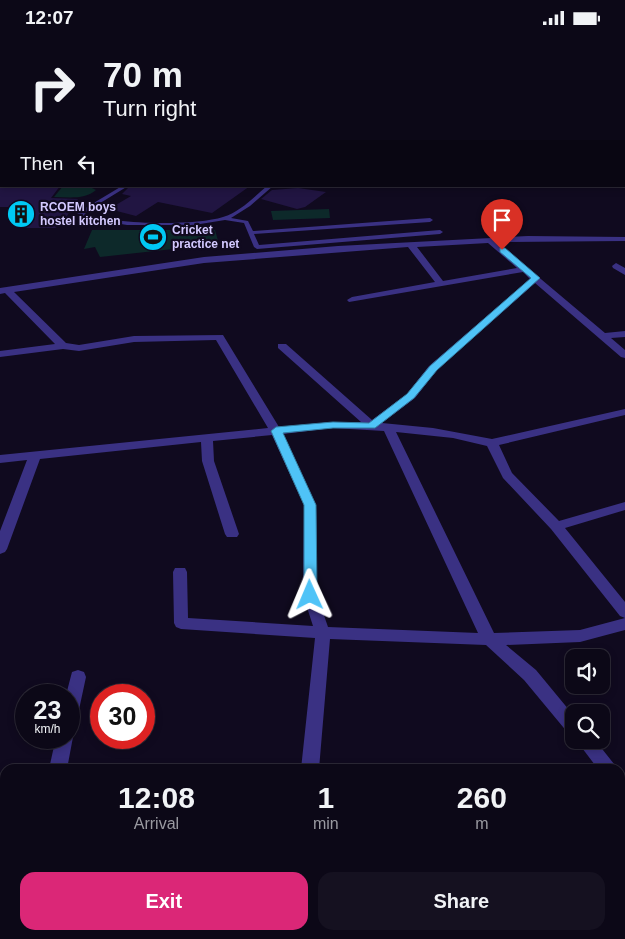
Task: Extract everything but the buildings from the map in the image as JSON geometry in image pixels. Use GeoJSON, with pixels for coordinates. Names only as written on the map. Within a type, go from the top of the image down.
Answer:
{"type":"FeatureCollection","features":[{"type":"Feature","properties":{"kind":"street"},"geometry":{"type":"LineString","coordinates":[[4,291],[204,259],[310,250],[528,238],[625,239]]}},
{"type":"Feature","properties":{"kind":"street"},"geometry":{"type":"LineString","coordinates":[[490,240],[625,355]]}},
{"type":"Feature","properties":{"kind":"street"},"geometry":{"type":"LineString","coordinates":[[412,245],[442,284]]}},
{"type":"Feature","properties":{"kind":"street"},"geometry":{"type":"LineString","coordinates":[[616,265],[625,272]]}},
{"type":"Feature","properties":{"kind":"street"},"geometry":{"type":"LineString","coordinates":[[352,300],[526,269]]}},
{"type":"Feature","properties":{"kind":"street"},"geometry":{"type":"LineString","coordinates":[[372,426],[411,396],[434,368],[536,278]]}},
{"type":"Feature","properties":{"kind":"street"},"geometry":{"type":"LineString","coordinates":[[4,291],[63,346]]}},
{"type":"Feature","properties":{"kind":"street"},"geometry":{"type":"LineString","coordinates":[[604,337],[625,333]]}},
{"type":"Feature","properties":{"kind":"street"},"geometry":{"type":"LineString","coordinates":[[0,354],[63,346],[79,348],[134,339],[219,337],[276,431],[310,505],[310,595],[323,633],[310,764]]}},
{"type":"Feature","properties":{"kind":"street"},"geometry":{"type":"LineString","coordinates":[[282,346],[372,426]]}},
{"type":"Feature","properties":{"kind":"street"},"geometry":{"type":"LineString","coordinates":[[0,459],[333,425],[388,426],[458,435],[492,443],[625,412]]}},
{"type":"Feature","properties":{"kind":"street"},"geometry":{"type":"LineString","coordinates":[[388,426],[489,639],[530,675],[565,717]]}},
{"type":"Feature","properties":{"kind":"street"},"geometry":{"type":"LineString","coordinates":[[207,437],[208,461],[232,534]]}},
{"type":"Feature","properties":{"kind":"street"},"geometry":{"type":"LineString","coordinates":[[492,443],[507,475],[556,526],[625,612]]}},
{"type":"Feature","properties":{"kind":"street"},"geometry":{"type":"LineString","coordinates":[[0,549],[34,456]]}},
{"type":"Feature","properties":{"kind":"street"},"geometry":{"type":"LineString","coordinates":[[556,526],[625,506]]}},
{"type":"Feature","properties":{"kind":"street"},"geometry":{"type":"LineString","coordinates":[[180,572],[181,623],[323,633],[489,639],[580,636],[625,624]]}},
{"type":"Feature","properties":{"kind":"street"},"geometry":{"type":"LineString","coordinates":[[76,684],[78,677]]}},
{"type":"Feature","properties":{"kind":"street"},"geometry":{"type":"LineString","coordinates":[[59,764],[62,749]]}},
{"type":"Feature","properties":{"kind":"street"},"geometry":{"type":"LineString","coordinates":[[592,749],[605,764]]}},
{"type":"Feature","properties":{"kind":"lane"},"geometry":{"type":"LineString","coordinates":[[124,187],[80,213],[84,216],[110,220],[180,225],[226,219],[246,222],[257,247],[440,232]]}},
{"type":"Feature","properties":{"kind":"lane"},"geometry":{"type":"LineString","coordinates":[[226,219],[270,187]]}},
{"type":"Feature","properties":{"kind":"lane"},"geometry":{"type":"LineString","coordinates":[[251,233],[430,220]]}},
{"type":"Feature","properties":{"kind":"green space"},"geometry":{"type":"Polygon","coordinates":[[[62,187],[90,187],[96,190],[82,197],[54,197],[62,187]]]}},
{"type":"Feature","properties":{"kind":"green space"},"geometry":{"type":"Polygon","coordinates":[[[329,209],[330,218],[273,220],[271,211],[329,209]]]}},
{"type":"Feature","properties":{"kind":"green space","name":"Cricket practice net"},"geometry":{"type":"Polygon","coordinates":[[[92,230],[215,230],[219,244],[100,257],[95,247],[84,249],[92,230]]]}},
{"type":"Feature","properties":{"kind":"place","name":"RCOEM boys hostel kitchen"},"geometry":{"type":"Point","coordinates":[21,214]}},
{"type":"Feature","properties":{"kind":"place","name":"Cricket practice net"},"geometry":{"type":"Point","coordinates":[153,237]}},
{"type":"Feature","properties":{"kind":"route"},"geometry":{"type":"LineString","coordinates":[[310,595],[310,505],[276,431],[333,425],[372,426],[411,396],[434,368],[536,278],[502,250]]}}]}
